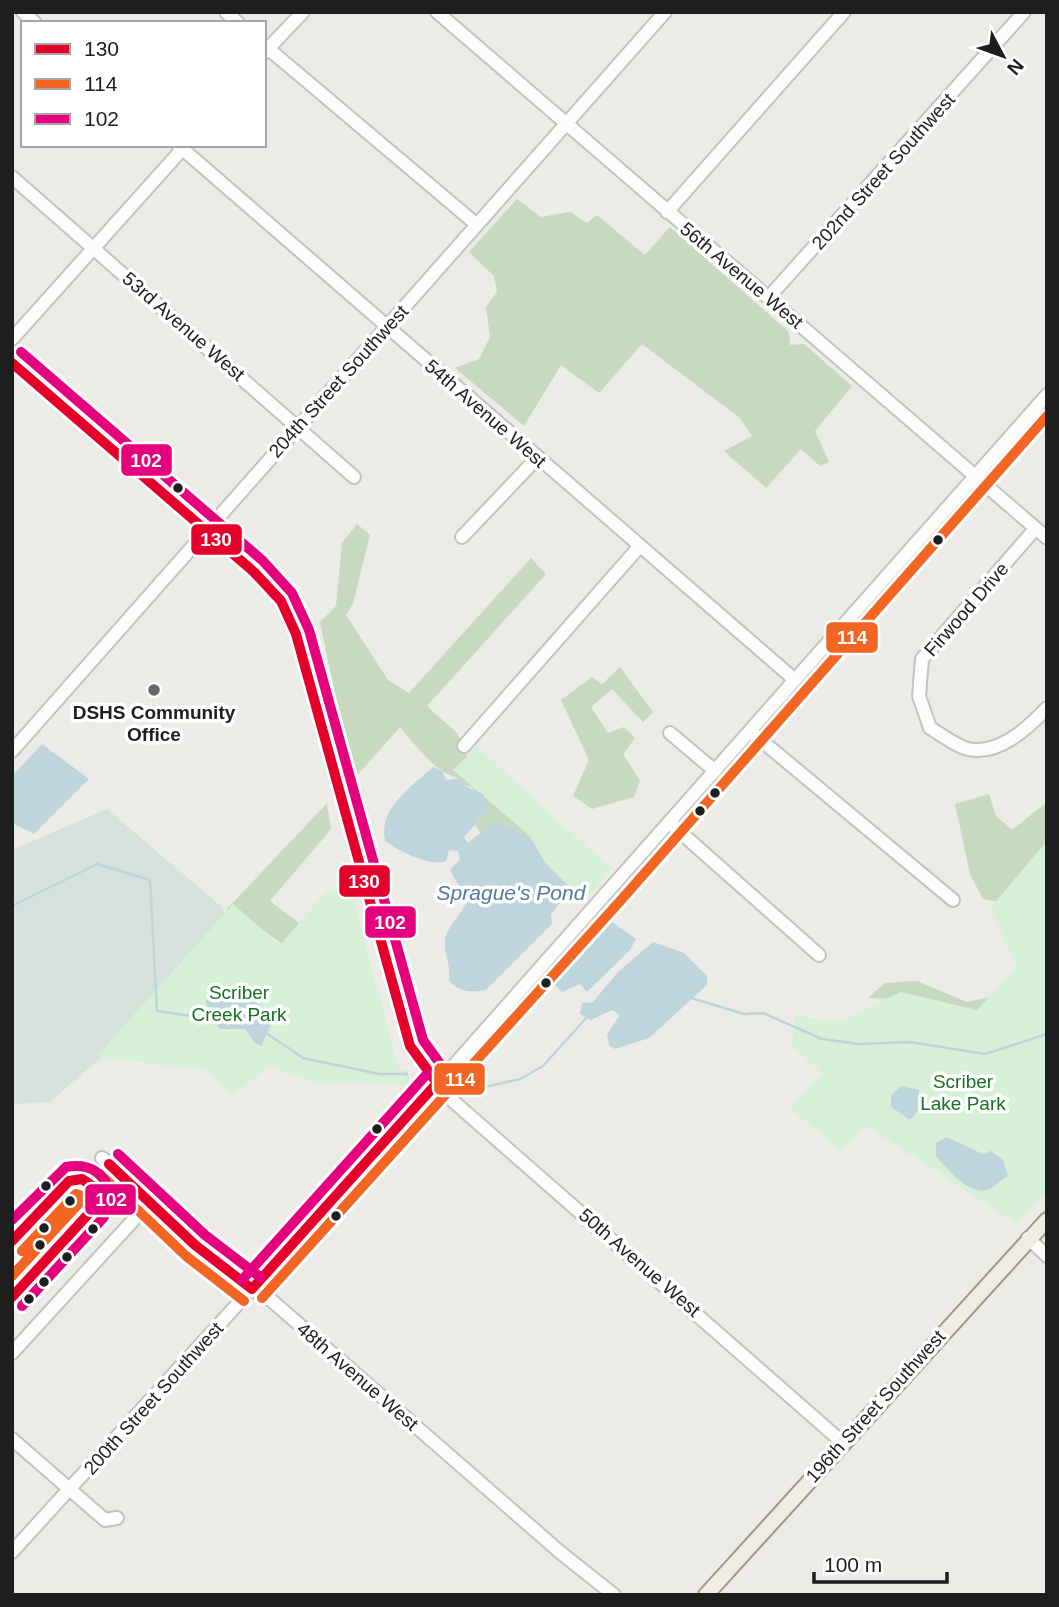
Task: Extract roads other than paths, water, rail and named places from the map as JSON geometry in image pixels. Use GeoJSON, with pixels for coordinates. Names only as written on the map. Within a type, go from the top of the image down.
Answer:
{"type":"FeatureCollection","features":[{"type":"Feature","properties":{"kind":"main road","name":"196th Street Southwest"},"geometry":{"type":"LineString","coordinates":[[706,1595],[842,1442],[1047,1220]]}},
{"type":"Feature","properties":{"kind":"street"},"geometry":{"type":"LineString","coordinates":[[303,12],[266,49],[476,224]]}},
{"type":"Feature","properties":{"kind":"street","name":"56th Avenue West"},"geometry":{"type":"LineString","coordinates":[[437,12],[1047,538]]}},
{"type":"Feature","properties":{"kind":"street","name":"204th Street Southwest"},"geometry":{"type":"LineString","coordinates":[[12,751],[666,12]]}},
{"type":"Feature","properties":{"kind":"street"},"geometry":{"type":"LineString","coordinates":[[667,212],[845,12]]}},
{"type":"Feature","properties":{"kind":"street","name":"202nd Street Southwest"},"geometry":{"type":"LineString","coordinates":[[769,298],[1024,12]]}},
{"type":"Feature","properties":{"kind":"street"},"geometry":{"type":"LineString","coordinates":[[12,339],[96,248],[182,147]]}},
{"type":"Feature","properties":{"kind":"street","name":"54th Avenue West"},"geometry":{"type":"LineString","coordinates":[[182,147],[794,680]]}},
{"type":"Feature","properties":{"kind":"street","name":"53rd Avenue West"},"geometry":{"type":"LineString","coordinates":[[12,177],[354,477]]}},
{"type":"Feature","properties":{"kind":"street","name":"50th Avenue West"},"geometry":{"type":"LineString","coordinates":[[12,363],[254,572],[281,601],[296,634],[410,1046],[437,1083],[447,1096],[842,1442]]}},
{"type":"Feature","properties":{"kind":"street","name":"200th Street Southwest"},"geometry":{"type":"LineString","coordinates":[[12,1552],[253,1289],[670,823],[1047,395]]}},
{"type":"Feature","properties":{"kind":"street"},"geometry":{"type":"LineString","coordinates":[[462,537],[538,457]]}},
{"type":"Feature","properties":{"kind":"street","name":"Firwood Drive"},"geometry":{"type":"LineString","coordinates":[[1035,528],[922,659],[919,696],[930,728],[967,749],[991,749],[1027,729],[1047,708]]}},
{"type":"Feature","properties":{"kind":"street"},"geometry":{"type":"LineString","coordinates":[[464,746],[639,547]]}},
{"type":"Feature","properties":{"kind":"street"},"geometry":{"type":"LineString","coordinates":[[750,731],[953,900]]}},
{"type":"Feature","properties":{"kind":"street"},"geometry":{"type":"LineString","coordinates":[[670,733],[715,771]]}},
{"type":"Feature","properties":{"kind":"street"},"geometry":{"type":"LineString","coordinates":[[670,823],[819,955]]}},
{"type":"Feature","properties":{"kind":"street","name":"48th Avenue West"},"geometry":{"type":"LineString","coordinates":[[102,1158],[233,1277],[281,1309],[561,1553],[614,1595]]}},
{"type":"Feature","properties":{"kind":"street"},"geometry":{"type":"LineString","coordinates":[[12,1353],[149,1203]]}},
{"type":"Feature","properties":{"kind":"street"},"geometry":{"type":"LineString","coordinates":[[1028,1238],[1047,1256]]}},
{"type":"Feature","properties":{"kind":"street"},"geometry":{"type":"LineString","coordinates":[[12,1438],[105,1520],[117,1518]]}},
{"type":"Feature","properties":{"kind":"water"},"geometry":{"type":"Polygon","coordinates":[[[42,744],[89,779],[34,834],[12,823],[12,776],[42,744]]]}},
{"type":"Feature","properties":{"kind":"water","name":"Sprague's Pond"},"geometry":{"type":"Polygon","coordinates":[[[433,767],[442,771],[446,780],[461,778],[463,785],[483,794],[489,809],[464,837],[468,843],[492,823],[504,824],[531,838],[546,864],[575,892],[571,899],[562,900],[551,914],[552,924],[486,990],[466,991],[449,981],[445,940],[467,900],[450,870],[460,859],[458,851],[449,850],[446,861],[431,862],[406,853],[385,841],[384,829],[391,809],[406,791],[433,767]]]}},
{"type":"Feature","properties":{"kind":"water"},"geometry":{"type":"Polygon","coordinates":[[[611,921],[636,939],[630,950],[587,992],[580,984],[562,992],[550,980],[602,925],[611,921]]]}},
{"type":"Feature","properties":{"kind":"water"},"geometry":{"type":"Polygon","coordinates":[[[653,942],[684,953],[707,976],[707,985],[649,1038],[615,1049],[609,1045],[607,1034],[620,1015],[612,1010],[591,1020],[580,1014],[582,1003],[593,1002],[618,972],[653,942]]]}},
{"type":"Feature","properties":{"kind":"water"},"geometry":{"type":"Polygon","coordinates":[[[236,995],[257,1003],[275,1017],[261,1046],[255,1043],[245,1029],[219,1029],[205,1000],[236,995]]]}},
{"type":"Feature","properties":{"kind":"water"},"geometry":{"type":"Polygon","coordinates":[[[901,1086],[919,1090],[918,1111],[910,1120],[891,1107],[891,1095],[901,1086]]]}},
{"type":"Feature","properties":{"kind":"water"},"geometry":{"type":"Polygon","coordinates":[[[946,1137],[983,1154],[991,1151],[1003,1160],[1008,1176],[983,1191],[967,1186],[936,1156],[936,1143],[946,1137]]]}},
{"type":"Feature","properties":{"kind":"waterway"},"geometry":{"type":"LineString","coordinates":[[12,906],[97,864],[150,880],[157,1011],[213,1019]]}},
{"type":"Feature","properties":{"kind":"waterway"},"geometry":{"type":"LineString","coordinates":[[688,997],[744,1014],[763,1013],[822,1039],[858,1044],[910,1042],[985,1054],[1047,1034]]}},
{"type":"Feature","properties":{"kind":"waterway"},"geometry":{"type":"LineString","coordinates":[[468,1091],[520,1079],[543,1066],[587,1017]]}},
{"type":"Feature","properties":{"kind":"waterway"},"geometry":{"type":"LineString","coordinates":[[266,1033],[303,1058],[379,1074],[407,1074]]}},
{"type":"Feature","properties":{"kind":"place","name":"DSHS Community Office"},"geometry":{"type":"Point","coordinates":[154,690]}},
{"type":"Feature","properties":{"kind":"park label","name":"Scriber Creek Park"},"geometry":{"type":"Point","coordinates":[239,1003]}},
{"type":"Feature","properties":{"kind":"park label","name":"Scriber Lake Park"},"geometry":{"type":"Point","coordinates":[963,1092]}}]}
